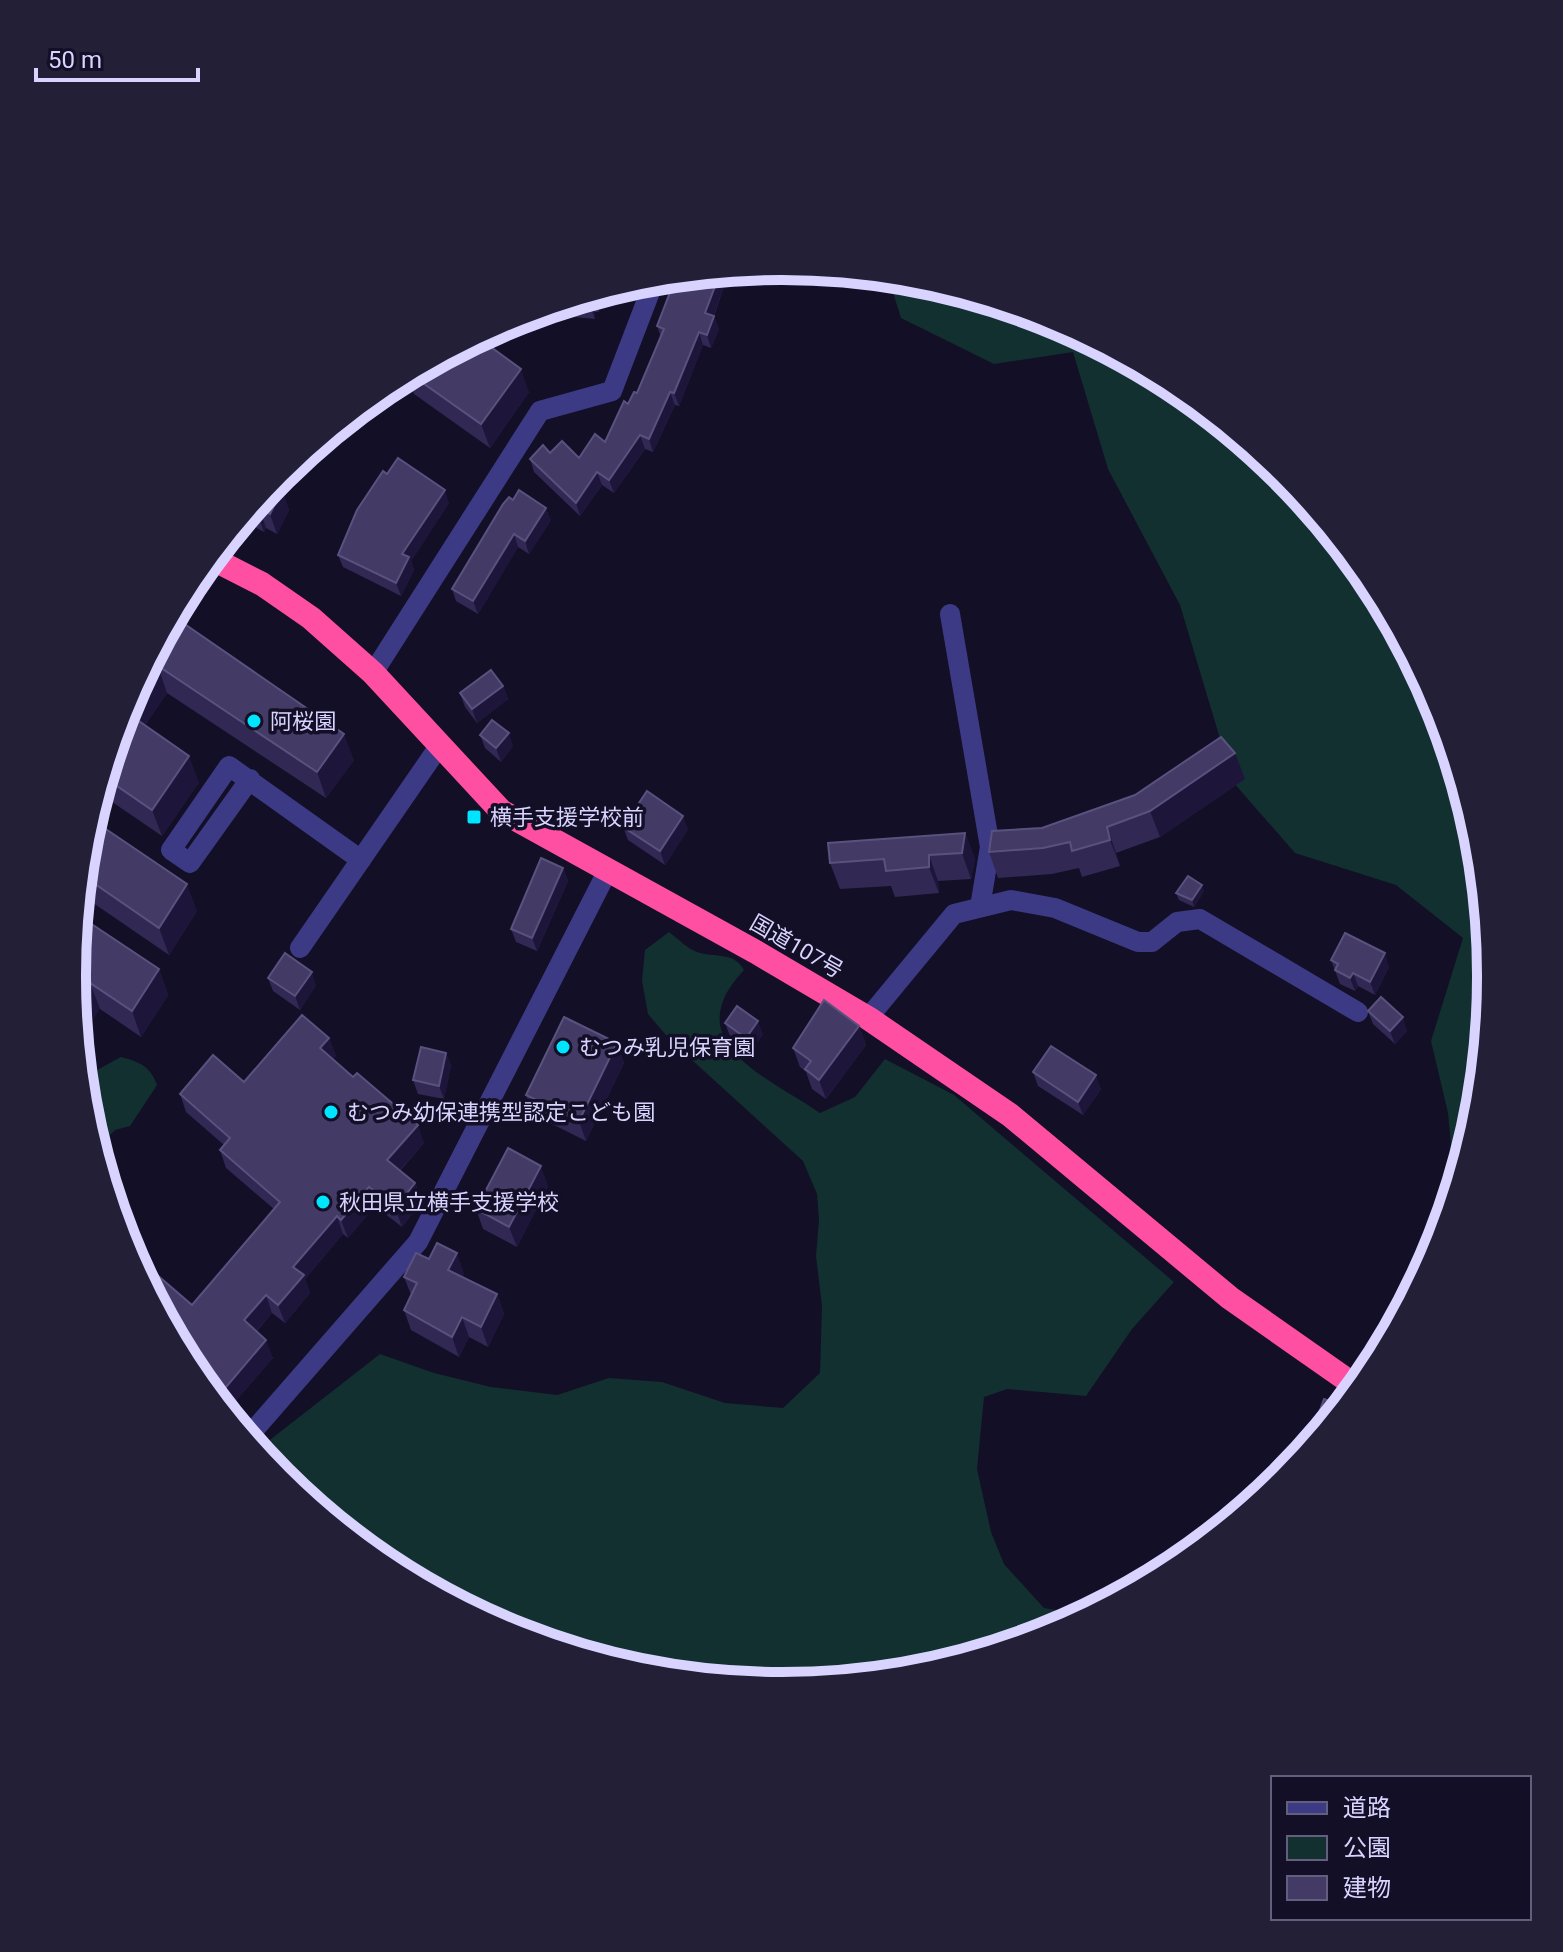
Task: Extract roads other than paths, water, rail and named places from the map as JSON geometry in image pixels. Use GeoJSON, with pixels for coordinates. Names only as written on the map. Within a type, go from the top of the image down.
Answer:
{"type":"FeatureCollection","features":[{"type":"Feature","properties":{"kind":"highway","name":"国道107号"},"geometry":{"type":"LineString","coordinates":[[222,564],[262,584],[311,618],[373,673],[501,811],[868,1018],[1010,1115],[1230,1298],[1347,1380]]}},
{"type":"Feature","properties":{"kind":"street"},"geometry":{"type":"LineString","coordinates":[[373,673],[540,411],[612,391],[649,293]]}},
{"type":"Feature","properties":{"kind":"street"},"geometry":{"type":"LineString","coordinates":[[950,614],[990,847],[980,907]]}},
{"type":"Feature","properties":{"kind":"street"},"geometry":{"type":"LineString","coordinates":[[300,948],[440,745]]}},
{"type":"Feature","properties":{"kind":"street"},"geometry":{"type":"LineString","coordinates":[[250,779],[190,863],[171,850],[229,766],[250,779],[361,860]]}},
{"type":"Feature","properties":{"kind":"street"},"geometry":{"type":"LineString","coordinates":[[254,1429],[418,1242],[608,870]]}},
{"type":"Feature","properties":{"kind":"street"},"geometry":{"type":"LineString","coordinates":[[868,1018],[954,914],[1011,900],[1055,908],[1138,942],[1152,942],[1177,922],[1200,919],[1358,1012]]}},
{"type":"Feature","properties":{"kind":"place","name":"阿桜園"},"geometry":{"type":"Point","coordinates":[254,721]}},
{"type":"Feature","properties":{"kind":"place","name":"横手支援学校前"},"geometry":{"type":"Point","coordinates":[474,817]}},
{"type":"Feature","properties":{"kind":"place","name":"むつみ乳児保育園"},"geometry":{"type":"Point","coordinates":[563,1047]}},
{"type":"Feature","properties":{"kind":"place","name":"むつみ幼保連携型認定こども園"},"geometry":{"type":"Point","coordinates":[331,1112]}},
{"type":"Feature","properties":{"kind":"place","name":"秋田県立横手支援学校"},"geometry":{"type":"Point","coordinates":[323,1202]}}]}
